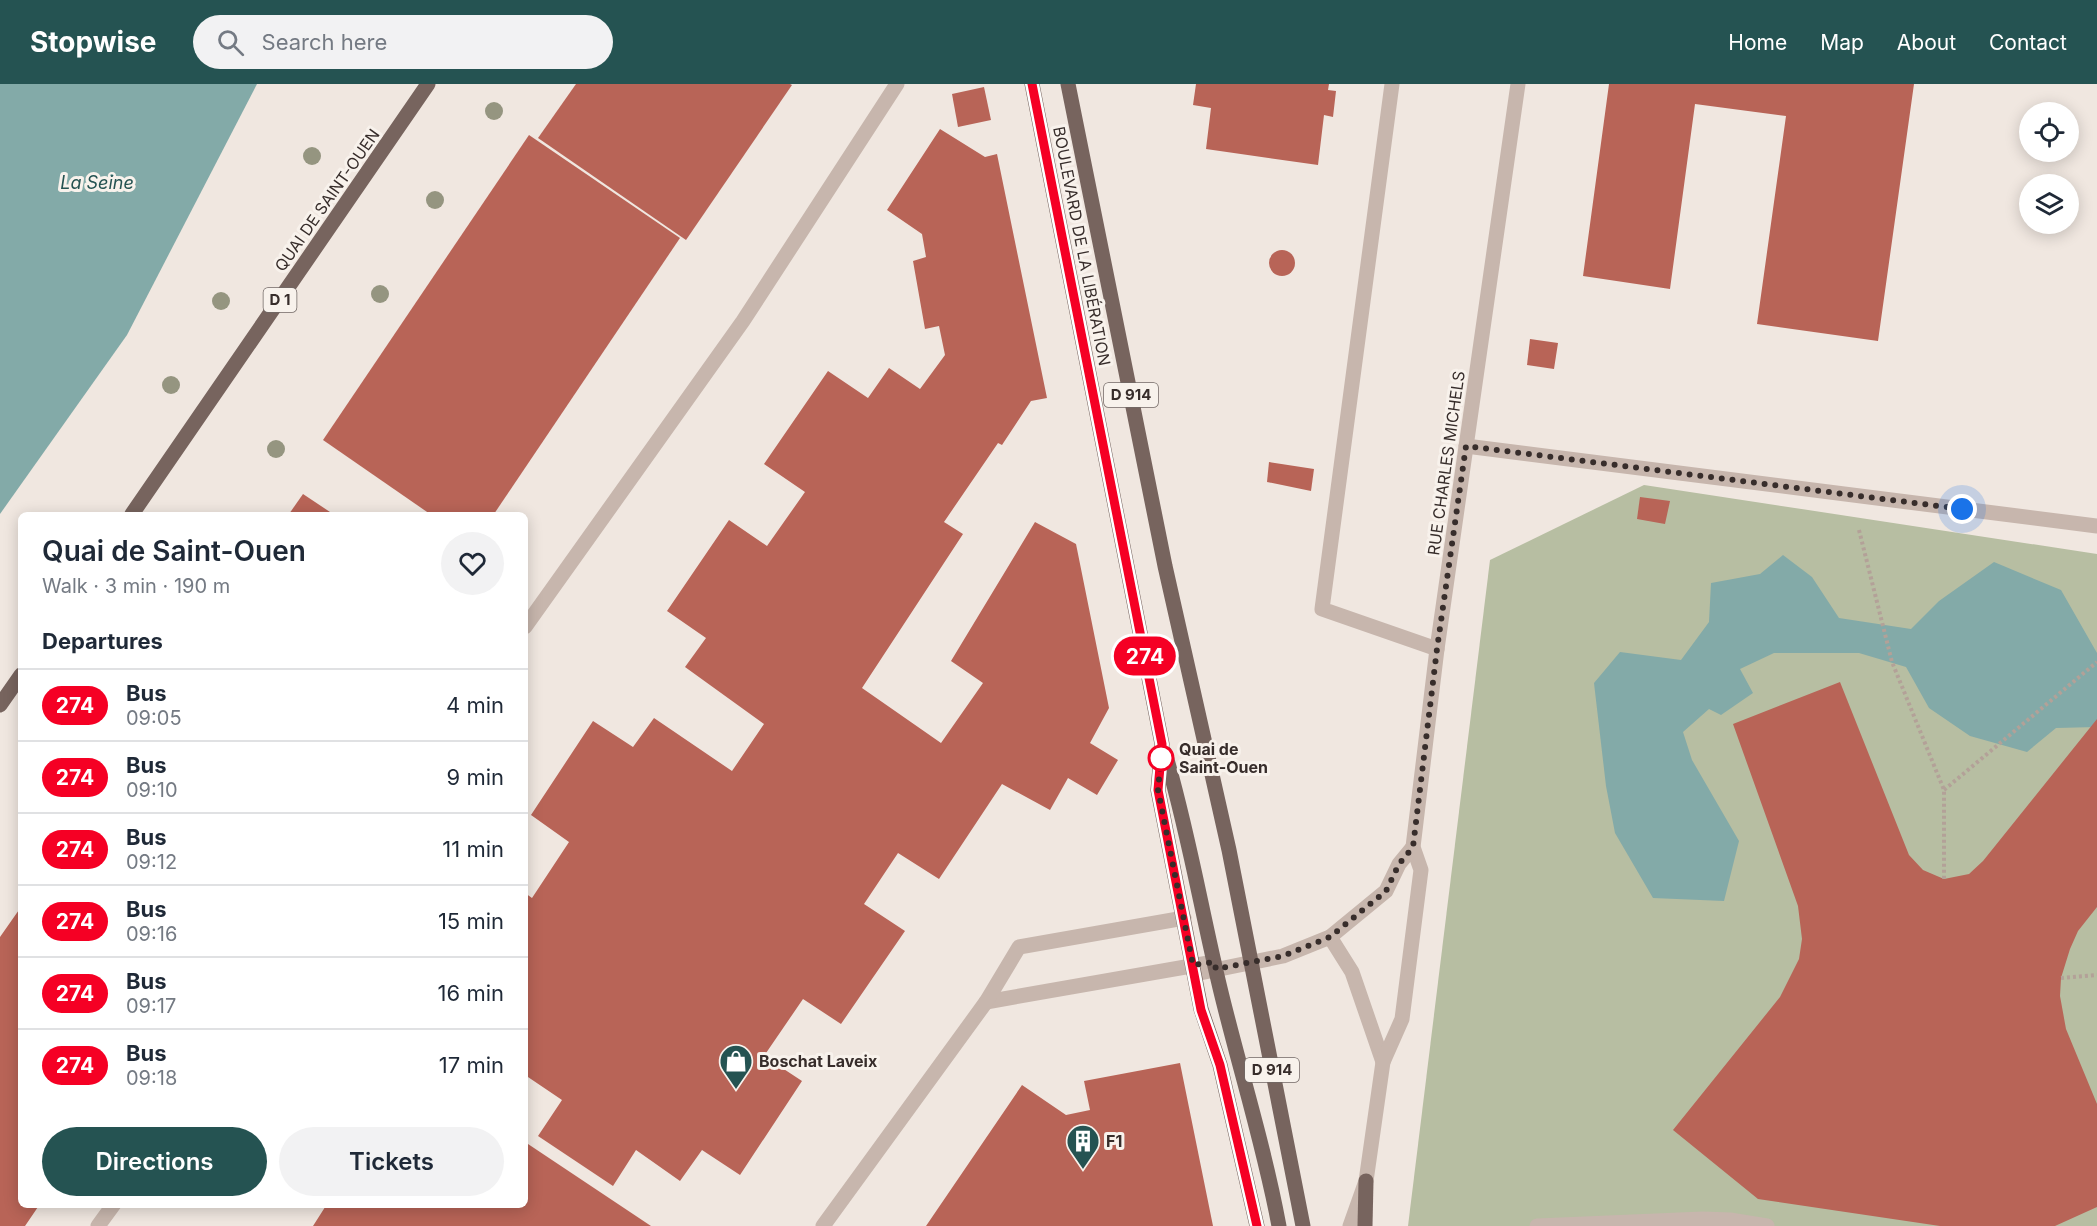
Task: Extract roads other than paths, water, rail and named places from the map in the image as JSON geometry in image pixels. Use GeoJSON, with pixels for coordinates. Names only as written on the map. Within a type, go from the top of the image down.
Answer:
{"type":"FeatureCollection","features":[{"type":"Feature","properties":{"kind":"main road","name":"QUAI DE SAINT-OUEN"},"geometry":{"type":"LineString","coordinates":[[133,512],[428,84]]}},
{"type":"Feature","properties":{"kind":"main road","name":"BOULEVARD DE LA LIBÉRATION"},"geometry":{"type":"LineString","coordinates":[[1032,84],[1162,744],[1158,790],[1201,1010],[1220,1065],[1257,1226]]}},
{"type":"Feature","properties":{"kind":"main road","name":"BOULEVARD DE LA LIBÉRATION"},"geometry":{"type":"LineString","coordinates":[[1068,84],[1165,566],[1229,850],[1303,1226]]}},
{"type":"Feature","properties":{"kind":"main road"},"geometry":{"type":"LineString","coordinates":[[0,705],[18,679]]}},
{"type":"Feature","properties":{"kind":"main road"},"geometry":{"type":"LineString","coordinates":[[1162,744],[1178,797],[1215,966],[1268,1167],[1279,1226]]}},
{"type":"Feature","properties":{"kind":"main road"},"geometry":{"type":"LineString","coordinates":[[1365,1226],[1366,1181]]}},
{"type":"Feature","properties":{"kind":"street"},"geometry":{"type":"LineString","coordinates":[[528,623],[743,321],[897,84]]}},
{"type":"Feature","properties":{"kind":"street"},"geometry":{"type":"LineString","coordinates":[[1392,84],[1322,609],[1437,649]]}},
{"type":"Feature","properties":{"kind":"street","name":"RUE CHARLES MICHELS"},"geometry":{"type":"LineString","coordinates":[[1350,1226],[1366,1181],[1383,1062],[1402,1019],[1421,870],[1413,847],[1437,649],[1518,84]]}},
{"type":"Feature","properties":{"kind":"street"},"geometry":{"type":"LineString","coordinates":[[1466,446],[2097,526]]}},
{"type":"Feature","properties":{"kind":"street","name":"RUE CHARLES MICHELS"},"geometry":{"type":"LineString","coordinates":[[986,1002],[1283,956],[1330,937],[1386,891],[1399,864],[1413,847]]}},
{"type":"Feature","properties":{"kind":"street"},"geometry":{"type":"LineString","coordinates":[[823,1226],[986,1002],[1019,947],[1184,918]]}},
{"type":"Feature","properties":{"kind":"street"},"geometry":{"type":"LineString","coordinates":[[1330,937],[1352,972],[1383,1062]]}},
{"type":"Feature","properties":{"kind":"street"},"geometry":{"type":"LineString","coordinates":[[98,1226],[111,1208]]}},
{"type":"Feature","properties":{"kind":"street"},"geometry":{"type":"LineString","coordinates":[[1537,1226],[1717,1219],[1767,1226]]}},
{"type":"Feature","properties":{"kind":"water","name":"La Seine"},"geometry":{"type":"Polygon","coordinates":[[[0,84],[257,84],[127,335],[0,514],[0,84]]]}},
{"type":"Feature","properties":{"kind":"water"},"geometry":{"type":"Polygon","coordinates":[[[1783,555],[1812,577],[1839,618],[1911,629],[1939,601],[1994,562],[2061,590],[2097,653],[2097,727],[2056,728],[2027,752],[1970,736],[1929,708],[1906,667],[1859,653],[1774,653],[1740,669],[1753,693],[1721,715],[1709,709],[1683,732],[1692,760],[1739,841],[1724,901],[1653,898],[1615,833],[1606,786],[1594,683],[1620,652],[1681,660],[1709,622],[1711,583],[1760,574],[1783,555]]]}},
{"type":"Feature","properties":{"kind":"place","name":"Quai de Saint-Ouen"},"geometry":{"type":"Point","coordinates":[1161,758]}},
{"type":"Feature","properties":{"kind":"place","name":"Boschat Laveix"},"geometry":{"type":"Point","coordinates":[736,1090]}},
{"type":"Feature","properties":{"kind":"place","name":"F1"},"geometry":{"type":"Point","coordinates":[1083,1170]}}]}
